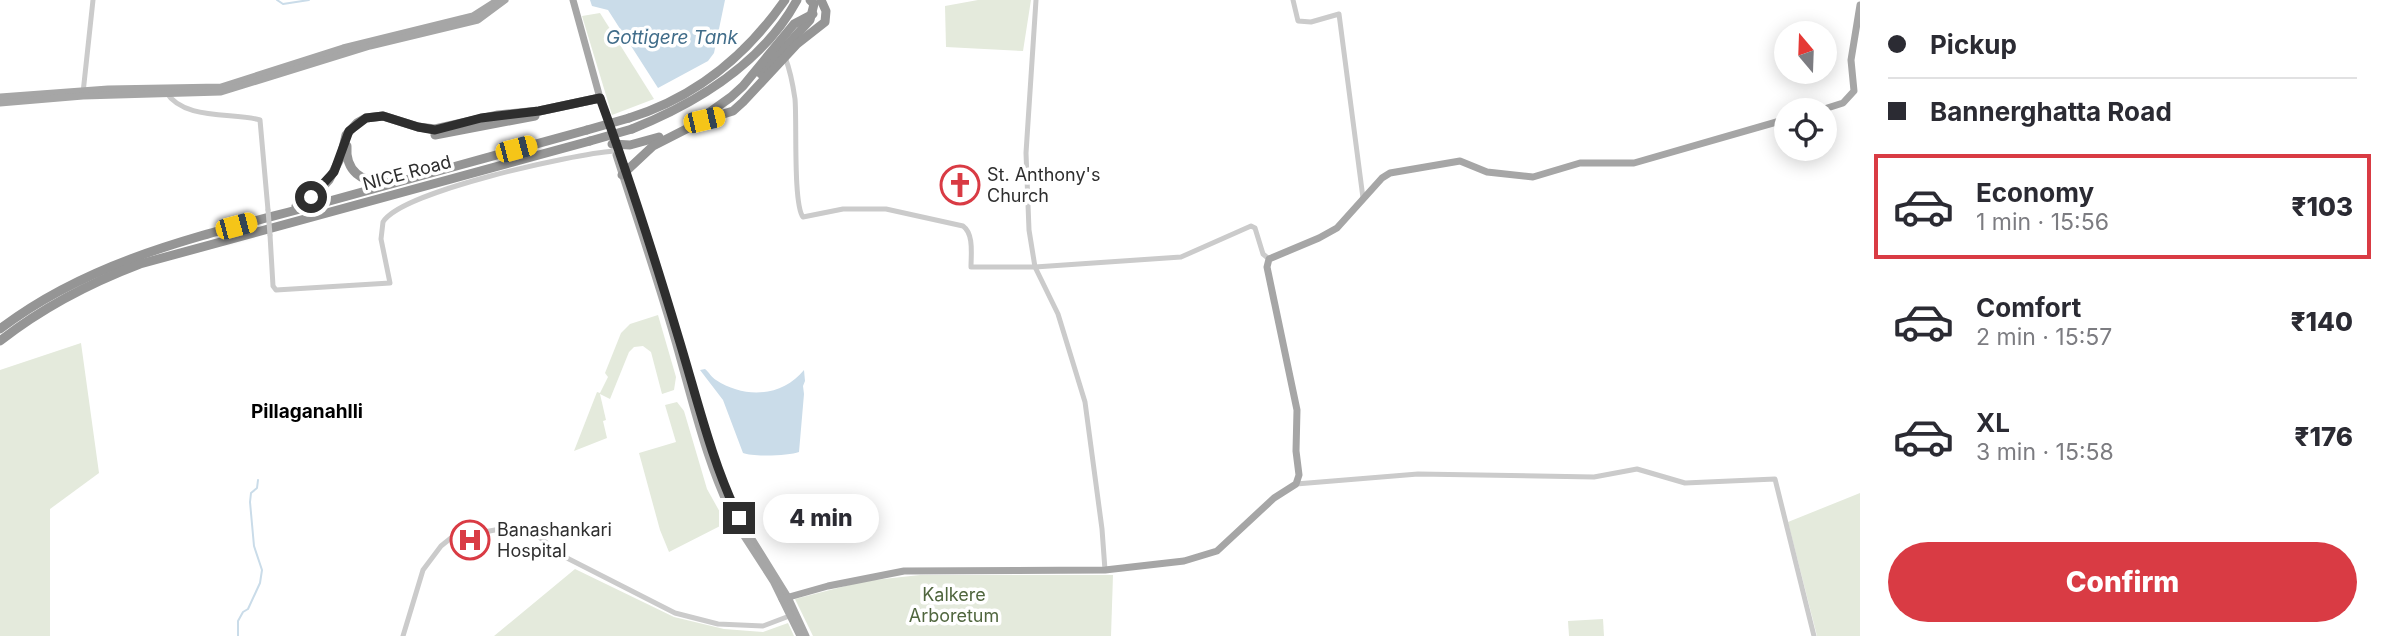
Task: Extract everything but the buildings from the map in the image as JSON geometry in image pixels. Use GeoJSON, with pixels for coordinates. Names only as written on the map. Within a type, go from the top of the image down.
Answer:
{"type":"FeatureCollection","features":[{"type":"Feature","properties":{"kind":"highway","name":"NICE Road"},"geometry":{"type":"LineString","coordinates":[[0,328],[66,286],[121,261],[172,244],[629,118],[673,100],[721,71],[758,36],[785,0]]}},
{"type":"Feature","properties":{"kind":"highway"},"geometry":{"type":"LineString","coordinates":[[624,173],[653,146],[705,116],[743,86],[794,24],[813,15],[814,4],[810,0]]}},
{"type":"Feature","properties":{"kind":"highway"},"geometry":{"type":"LineString","coordinates":[[614,146],[641,144],[670,134],[705,116],[733,111],[797,44],[825,22],[826,11],[821,0]]}},
{"type":"Feature","properties":{"kind":"highway","name":"NICE Road"},"geometry":{"type":"LineString","coordinates":[[0,341],[73,293],[140,264],[632,129],[691,102],[732,75],[764,45],[798,2]]}},
{"type":"Feature","properties":{"kind":"highway"},"geometry":{"type":"LineString","coordinates":[[398,182],[369,182],[359,177],[352,169],[347,156],[347,146],[353,134],[361,127],[379,121],[417,133],[450,134],[599,101]]}},
{"type":"Feature","properties":{"kind":"highway"},"geometry":{"type":"LineString","coordinates":[[279,215],[302,203],[324,186],[338,163],[346,135],[352,127],[366,118],[383,116],[435,130],[481,118],[599,101]]}},
{"type":"Feature","properties":{"kind":"main road"},"geometry":{"type":"LineString","coordinates":[[166,91],[221,87],[344,48],[473,16],[498,0]]}},
{"type":"Feature","properties":{"kind":"main road"},"geometry":{"type":"LineString","coordinates":[[0,97],[166,91],[221,92],[370,46],[468,23],[489,13],[505,0]]}},
{"type":"Feature","properties":{"kind":"main road"},"geometry":{"type":"LineString","coordinates":[[571,0],[599,101],[720,483],[806,636]]}},
{"type":"Feature","properties":{"kind":"main road"},"geometry":{"type":"LineString","coordinates":[[1837,105],[1852,96],[1854,86],[1851,60],[1860,5]]}},
{"type":"Feature","properties":{"kind":"main road"},"geometry":{"type":"LineString","coordinates":[[0,103],[83,93]]}},
{"type":"Feature","properties":{"kind":"main road"},"geometry":{"type":"LineString","coordinates":[[785,598],[848,581],[904,571],[1105,570],[1184,561],[1217,551],[1274,498],[1296,484],[1299,475],[1296,451],[1297,411],[1267,267],[1269,259],[1334,230],[1384,176],[1405,169],[1460,161],[1487,172],[1533,177],[1580,163],[1634,163],[1774,122]]}},
{"type":"Feature","properties":{"kind":"main road"},"geometry":{"type":"LineString","coordinates":[[793,615],[800,636]]}},
{"type":"Feature","properties":{"kind":"street"},"geometry":{"type":"LineString","coordinates":[[83,93],[93,0]]}},
{"type":"Feature","properties":{"kind":"street"},"geometry":{"type":"LineString","coordinates":[[1036,0],[1026,153],[1027,205],[1035,267],[1058,314],[1085,402],[1105,570]]}},
{"type":"Feature","properties":{"kind":"street"},"geometry":{"type":"LineString","coordinates":[[1293,0],[1298,21],[1307,22],[1339,14],[1363,198]]}},
{"type":"Feature","properties":{"kind":"street"},"geometry":{"type":"LineString","coordinates":[[785,57],[795,99],[798,200],[799,212],[803,216],[844,209],[886,209],[968,229],[971,267],[1035,267],[1181,257],[1251,226],[1255,228],[1264,254],[1269,259]]}},
{"type":"Feature","properties":{"kind":"street"},"geometry":{"type":"LineString","coordinates":[[166,91],[180,103],[204,114],[260,120],[273,286],[276,290],[390,283],[382,239],[385,218],[396,209],[486,176],[614,146]]}},
{"type":"Feature","properties":{"kind":"street"},"geometry":{"type":"LineString","coordinates":[[1296,484],[1418,474],[1594,477],[1637,469],[1685,483],[1775,479],[1814,636]]}},
{"type":"Feature","properties":{"kind":"street"},"geometry":{"type":"LineString","coordinates":[[402,636],[423,570],[435,552],[451,538],[504,528],[524,529],[564,556],[675,612],[718,624],[763,626],[793,615]]}},
{"type":"Feature","properties":{"kind":"green space"},"geometry":{"type":"Polygon","coordinates":[[[978,0],[1031,0],[1023,51],[946,47],[945,6],[978,0]]]}},
{"type":"Feature","properties":{"kind":"green space"},"geometry":{"type":"Polygon","coordinates":[[[600,13],[654,99],[612,115],[582,16],[600,13]]]}},
{"type":"Feature","properties":{"kind":"green space"},"geometry":{"type":"Polygon","coordinates":[[[658,315],[676,377],[674,390],[662,394],[651,352],[643,346],[634,347],[629,352],[610,399],[600,394],[607,438],[574,451],[597,392],[600,393],[608,377],[605,373],[621,333],[630,324],[658,315]]]}},
{"type":"Feature","properties":{"kind":"green space"},"geometry":{"type":"Polygon","coordinates":[[[81,343],[99,473],[50,509],[50,636],[0,636],[0,370],[81,343]]]}},
{"type":"Feature","properties":{"kind":"green space"},"geometry":{"type":"Polygon","coordinates":[[[677,402],[684,411],[707,489],[726,523],[669,552],[660,530],[639,453],[676,442],[665,405],[677,402]]]}},
{"type":"Feature","properties":{"kind":"green space"},"geometry":{"type":"Polygon","coordinates":[[[1860,493],[1860,636],[1817,636],[1788,522],[1860,493]]]}},
{"type":"Feature","properties":{"kind":"green space"},"geometry":{"type":"Polygon","coordinates":[[[575,569],[674,617],[724,629],[763,632],[788,623],[794,636],[494,636],[575,569]]]}},
{"type":"Feature","properties":{"kind":"green space","name":"Kalkere Arboretum"},"geometry":{"type":"Polygon","coordinates":[[[920,575],[1113,575],[1111,636],[813,636],[795,599],[865,581],[920,575]]]}},
{"type":"Feature","properties":{"kind":"green space"},"geometry":{"type":"Polygon","coordinates":[[[1603,619],[1604,636],[1569,636],[1568,621],[1603,619]]]}},
{"type":"Feature","properties":{"kind":"water","name":"Gottigere Tank"},"geometry":{"type":"Polygon","coordinates":[[[590,0],[725,0],[714,53],[708,61],[658,88],[608,10],[592,6],[590,0]]]}},
{"type":"Feature","properties":{"kind":"water"},"geometry":{"type":"Polygon","coordinates":[[[705,369],[727,386],[751,392],[785,386],[804,370],[799,452],[771,456],[743,453],[723,400],[700,370],[705,369]]]}},
{"type":"Feature","properties":{"kind":"waterway"},"geometry":{"type":"LineString","coordinates":[[277,0],[283,4],[309,0]]}},
{"type":"Feature","properties":{"kind":"waterway"},"geometry":{"type":"LineString","coordinates":[[238,636],[238,621],[248,609],[260,583],[262,570],[254,546],[250,502],[251,493],[257,488],[258,480]]}},
{"type":"Feature","properties":{"kind":"place","name":"St. Anthony's Church"},"geometry":{"type":"Point","coordinates":[960,185]}},
{"type":"Feature","properties":{"kind":"place","name":"Banashankari Hospital"},"geometry":{"type":"Point","coordinates":[470,540]}},
{"type":"Feature","properties":{"kind":"district","name":"Pillaganahlli"},"geometry":{"type":"Point","coordinates":[307,411]}},
{"type":"Feature","properties":{"kind":"route"},"geometry":{"type":"LineString","coordinates":[[311,197],[324,186],[334,172],[346,135],[366,118],[383,116],[408,125],[435,130],[500,114],[539,111],[600,98],[654,255],[698,409],[723,484],[739,518]]}}]}
